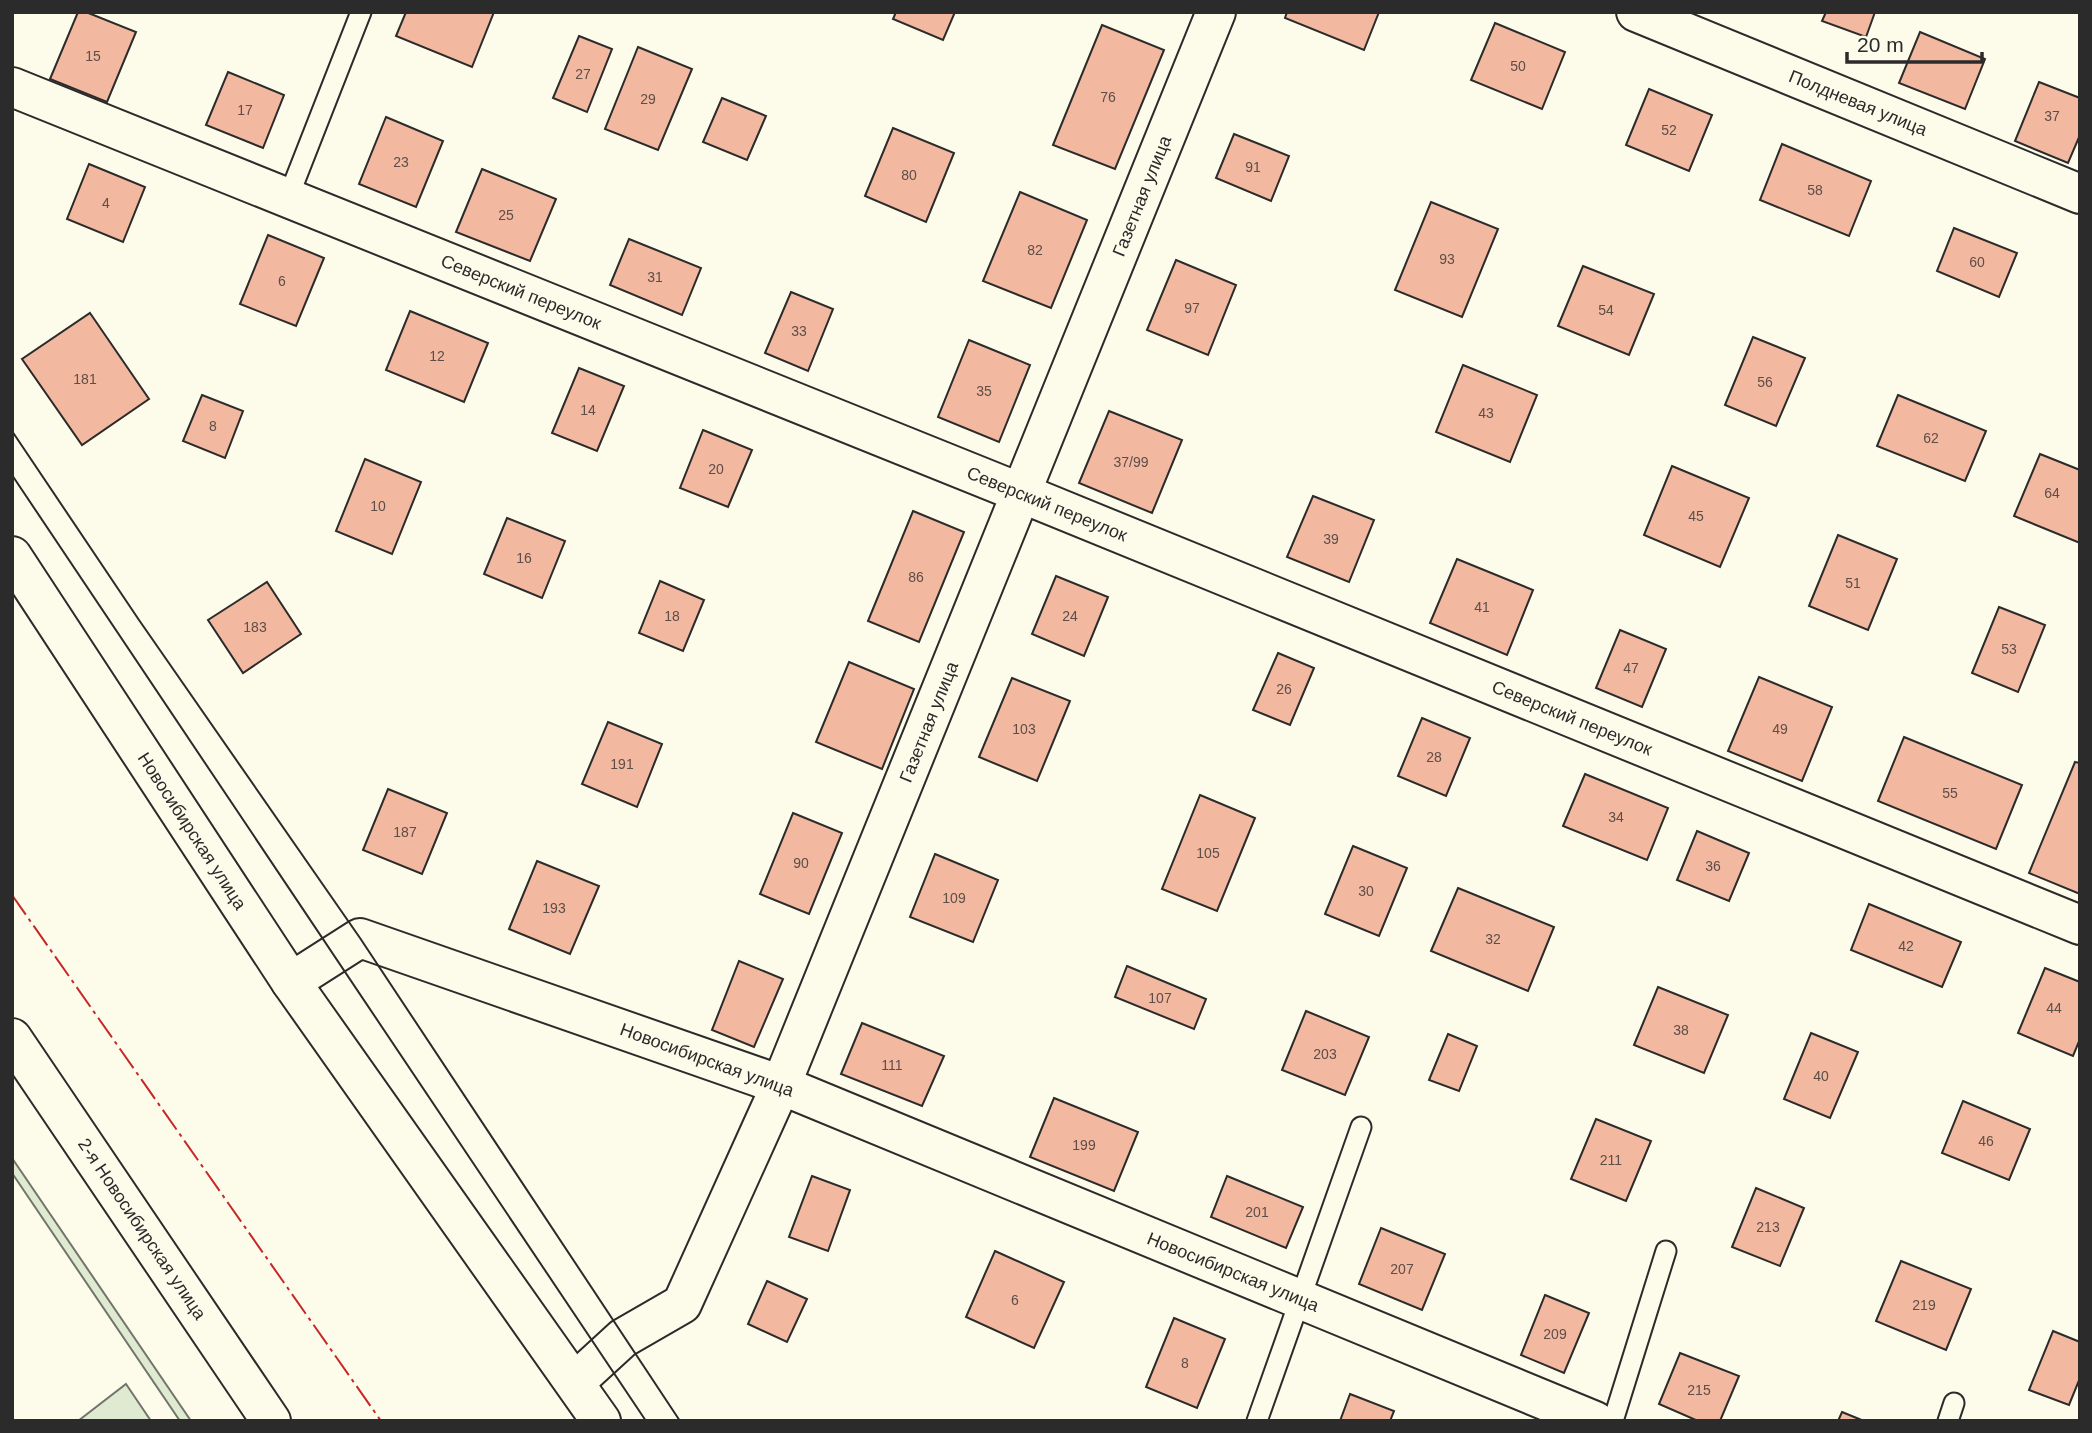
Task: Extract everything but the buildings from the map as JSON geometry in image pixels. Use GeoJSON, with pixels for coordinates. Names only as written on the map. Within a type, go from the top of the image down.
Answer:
{"type":"FeatureCollection","features":[{"type":"Feature","properties":{"kind":"street","name":"Газетная улица"},"geometry":{"type":"LineString","coordinates":[[575,1382],[623,1338],[682,1304],[781,1085],[1216,12]]}},
{"type":"Feature","properties":{"kind":"street","name":"Полдневая улица"},"geometry":{"type":"LineString","coordinates":[[1636,12],[2080,194]]}},
{"type":"Feature","properties":{"kind":"street","name":"Северский переулок"},"geometry":{"type":"LineString","coordinates":[[12,87],[1021,493],[2080,925]]}},
{"type":"Feature","properties":{"kind":"street","name":"Новосибирская улица"},"geometry":{"type":"LineString","coordinates":[[12,556],[291,982],[360,938],[781,1085],[1595,1421]]}},
{"type":"Feature","properties":{"kind":"street"},"geometry":{"type":"LineString","coordinates":[[291,982],[601,1421]]}},
{"type":"Feature","properties":{"kind":"street","name":"2-я Новосибирская улица"},"geometry":{"type":"LineString","coordinates":[[12,1038],[271,1421]]}},
{"type":"Feature","properties":{"kind":"lane"},"geometry":{"type":"LineString","coordinates":[[288,198],[361,12]]}},
{"type":"Feature","properties":{"kind":"lane"},"geometry":{"type":"LineString","coordinates":[[1257,1421],[1361,1128]]}},
{"type":"Feature","properties":{"kind":"lane"},"geometry":{"type":"LineString","coordinates":[[1613,1421],[1666,1251]]}},
{"type":"Feature","properties":{"kind":"green space"},"geometry":{"type":"Polygon","coordinates":[[[12,1158],[191,1421],[180,1421],[12,1173],[12,1158]]]}},
{"type":"Feature","properties":{"kind":"green space"},"geometry":{"type":"Polygon","coordinates":[[[126,1384],[151,1421],[78,1421],[126,1384]]]}},
{"type":"Feature","properties":{"kind":"tram line"},"geometry":{"type":"LineString","coordinates":[[12,431],[139,620],[360,938],[680,1421]]}},
{"type":"Feature","properties":{"kind":"tram line"},"geometry":{"type":"LineString","coordinates":[[12,475],[646,1421]]}},
{"type":"Feature","properties":{"kind":"power"},"geometry":{"type":"LineString","coordinates":[[12,895],[381,1421]]}}]}
